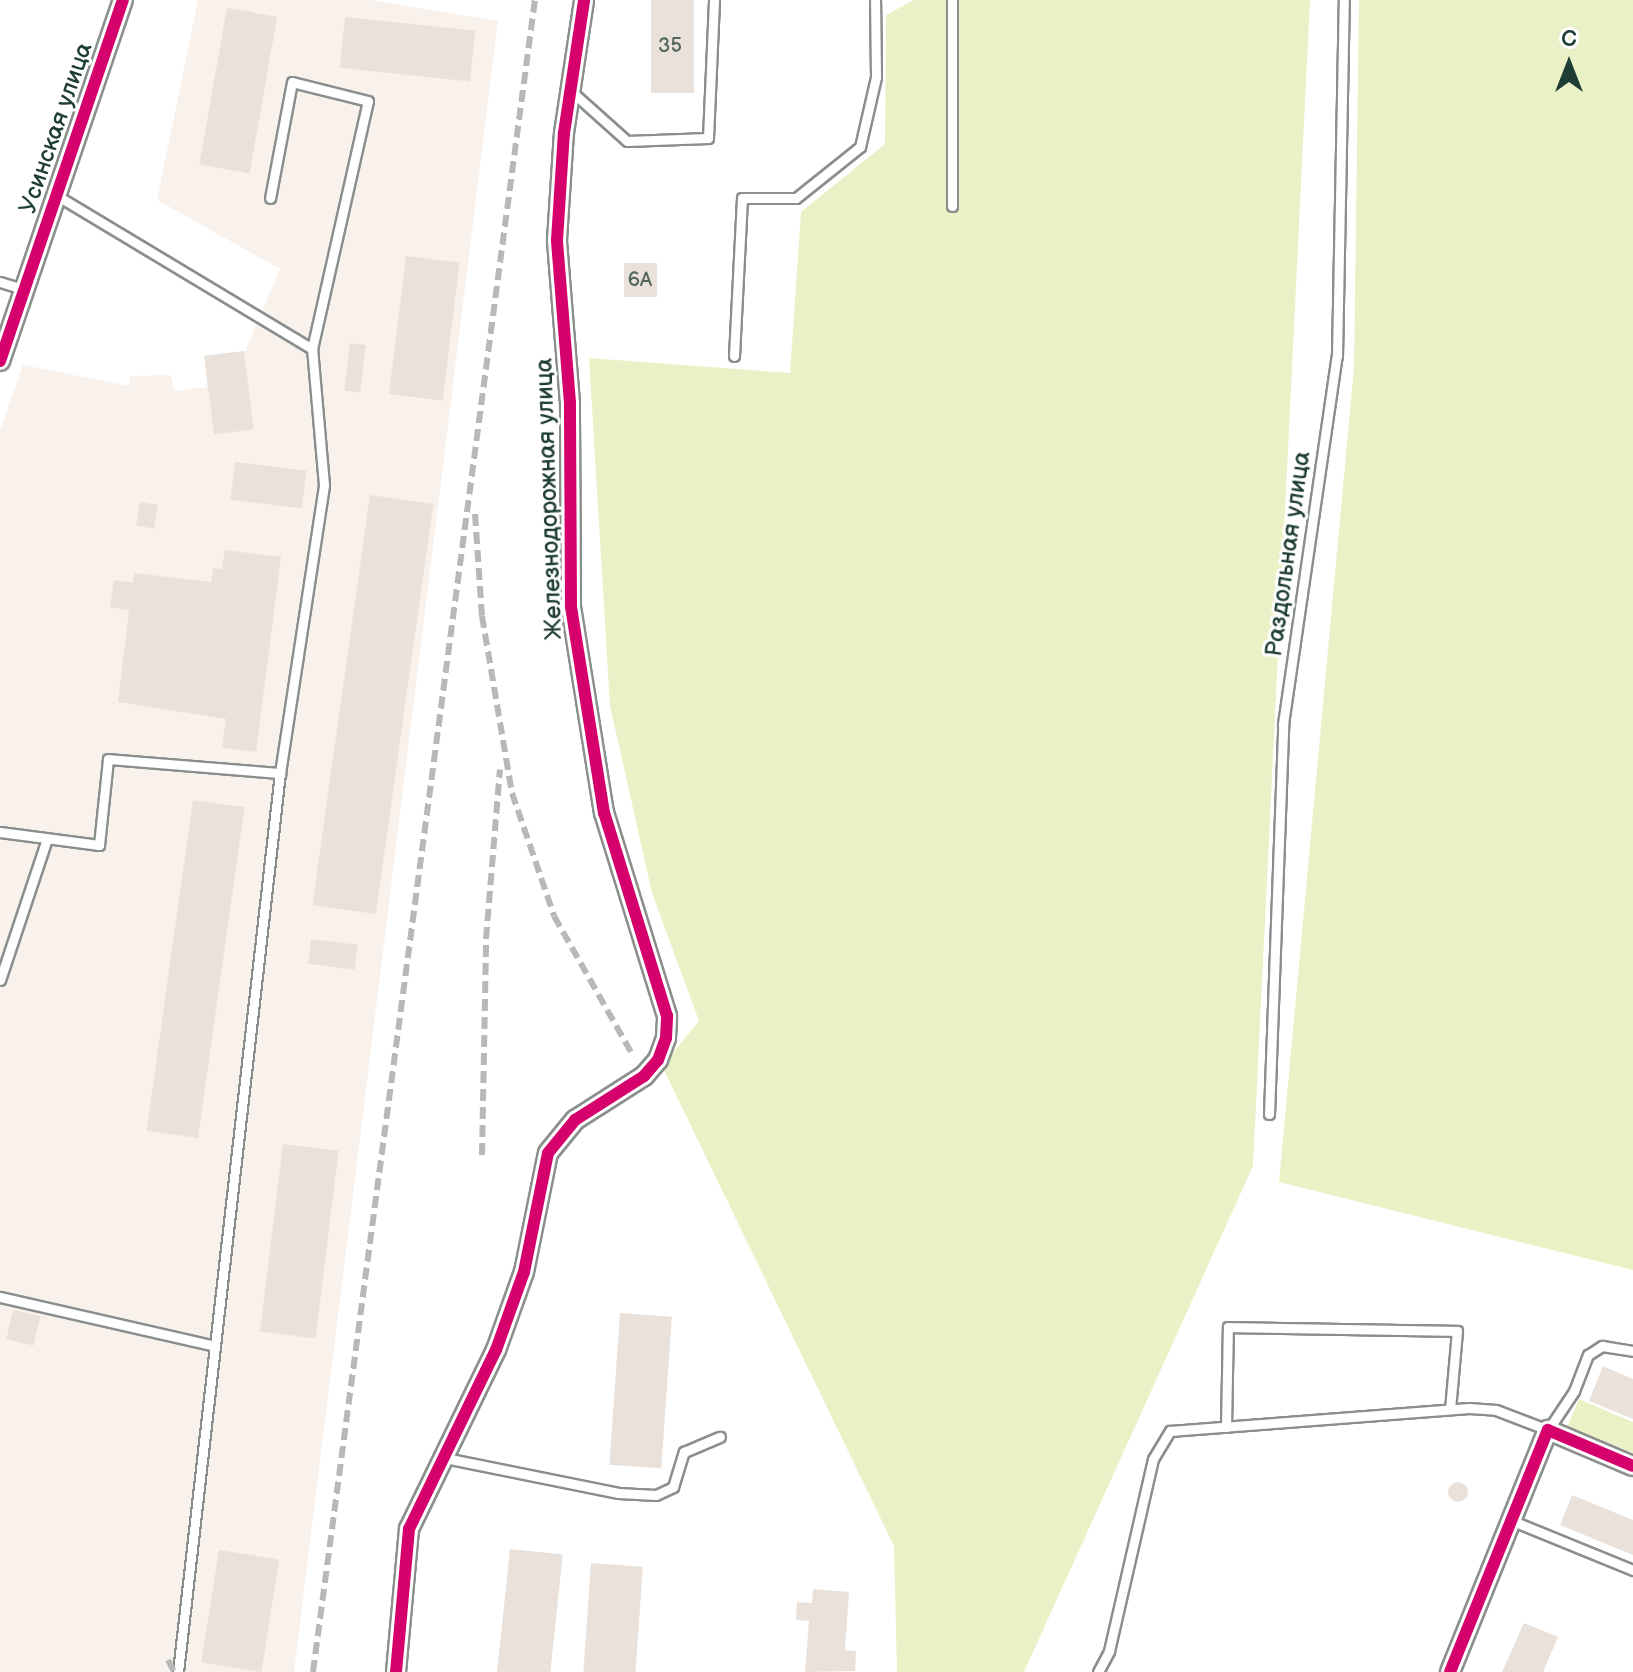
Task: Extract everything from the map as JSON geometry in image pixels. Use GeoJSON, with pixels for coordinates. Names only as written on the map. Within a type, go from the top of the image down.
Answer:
{"type":"FeatureCollection","features":[{"type":"Feature","properties":{"kind":"street","name":"Усинская улица"},"geometry":{"type":"LineString","coordinates":[[0,361],[123,0]]}},
{"type":"Feature","properties":{"kind":"street","name":"Железнодорожная улица"},"geometry":{"type":"LineString","coordinates":[[396,1672],[399,1594],[409,1529],[445,1458],[511,1311],[548,1153],[575,1120],[644,1076],[658,1060],[666,1038],[667,1016],[616,864],[575,650],[569,543],[570,403],[557,240],[571,91],[584,0]]}},
{"type":"Feature","properties":{"kind":"street"},"geometry":{"type":"LineString","coordinates":[[1450,1672],[1548,1430],[1633,1466]]}},
{"type":"Feature","properties":{"kind":"lane"},"geometry":{"type":"LineString","coordinates":[[571,91],[627,141],[708,138],[714,0]]}},
{"type":"Feature","properties":{"kind":"lane"},"geometry":{"type":"LineString","coordinates":[[734,356],[742,198],[796,198],[860,147],[876,77],[875,0]]}},
{"type":"Feature","properties":{"kind":"lane"},"geometry":{"type":"LineString","coordinates":[[952,0],[952,206]]}},
{"type":"Feature","properties":{"kind":"lane","name":"Раздольная улица"},"geometry":{"type":"LineString","coordinates":[[1269,1114],[1283,724],[1337,356],[1344,0]]}},
{"type":"Feature","properties":{"kind":"lane"},"geometry":{"type":"LineString","coordinates":[[178,1672],[212,1345],[280,773],[324,485],[312,349],[368,101],[292,82],[270,198]]}},
{"type":"Feature","properties":{"kind":"lane"},"geometry":{"type":"LineString","coordinates":[[56,195],[312,349]]}},
{"type":"Feature","properties":{"kind":"lane"},"geometry":{"type":"LineString","coordinates":[[0,282],[23,289]]}},
{"type":"Feature","properties":{"kind":"lane"},"geometry":{"type":"LineString","coordinates":[[0,832],[99,845],[108,759],[280,773]]}},
{"type":"Feature","properties":{"kind":"lane"},"geometry":{"type":"LineString","coordinates":[[0,980],[47,839]]}},
{"type":"Feature","properties":{"kind":"lane"},"geometry":{"type":"LineString","coordinates":[[0,1297],[212,1345]]}},
{"type":"Feature","properties":{"kind":"lane"},"geometry":{"type":"LineString","coordinates":[[1226,1427],[1228,1327],[1457,1331],[1450,1409]]}},
{"type":"Feature","properties":{"kind":"lane"},"geometry":{"type":"LineString","coordinates":[[1098,1672],[1109,1651],[1153,1459],[1170,1431],[1450,1409],[1496,1410],[1548,1430],[1574,1391],[1588,1355],[1602,1346],[1633,1351]]}},
{"type":"Feature","properties":{"kind":"lane"},"geometry":{"type":"LineString","coordinates":[[445,1458],[618,1493],[656,1495],[673,1487],[684,1452],[720,1437]]}},
{"type":"Feature","properties":{"kind":"lane"},"geometry":{"type":"LineString","coordinates":[[1513,1521],[1633,1570]]}},
{"type":"Feature","properties":{"kind":"shaded area"},"geometry":{"type":"Polygon","coordinates":[[[198,0],[371,0],[498,21],[294,1672],[0,1672],[0,430],[23,365],[129,386],[130,376],[171,375],[175,391],[207,387],[204,356],[245,351],[280,269],[157,200],[198,0]]]}},
{"type":"Feature","properties":{"kind":"green space"},"geometry":{"type":"Polygon","coordinates":[[[914,0],[1310,0],[1253,1166],[1024,1672],[897,1672],[894,1546],[662,1066],[699,1021],[652,893],[610,706],[589,358],[790,373],[801,212],[885,144],[886,15],[914,0]]]}},
{"type":"Feature","properties":{"kind":"green space"},"geometry":{"type":"Polygon","coordinates":[[[1359,0],[1633,0],[1633,1270],[1279,1182],[1354,367],[1359,0]]]}},
{"type":"Feature","properties":{"kind":"green space"},"geometry":{"type":"Polygon","coordinates":[[[1579,1399],[1633,1422],[1633,1453],[1567,1427],[1579,1399]]]}},
{"type":"Feature","properties":{"kind":"building"},"geometry":{"type":"Polygon","coordinates":[[[651,0],[694,0],[694,93],[651,93],[651,0]]]}},
{"type":"Feature","properties":{"kind":"building"},"geometry":{"type":"Polygon","coordinates":[[[227,8],[277,17],[250,173],[199,165],[227,8]]]}},
{"type":"Feature","properties":{"kind":"building"},"geometry":{"type":"Polygon","coordinates":[[[345,17],[475,31],[470,81],[340,68],[345,17]]]}},
{"type":"Feature","properties":{"kind":"building"},"geometry":{"type":"Polygon","coordinates":[[[406,256],[460,263],[443,401],[389,394],[406,256]]]}},
{"type":"Feature","properties":{"kind":"building"},"geometry":{"type":"Polygon","coordinates":[[[624,263],[657,263],[657,297],[624,297],[624,263]]]}},
{"type":"Feature","properties":{"kind":"building"},"geometry":{"type":"Polygon","coordinates":[[[350,343],[366,345],[360,393],[344,391],[350,343]]]}},
{"type":"Feature","properties":{"kind":"building"},"geometry":{"type":"Polygon","coordinates":[[[244,351],[254,429],[214,434],[204,356],[244,351]]]}},
{"type":"Feature","properties":{"kind":"building"},"geometry":{"type":"Polygon","coordinates":[[[235,462],[306,471],[302,508],[230,500],[235,462]]]}},
{"type":"Feature","properties":{"kind":"building"},"geometry":{"type":"Polygon","coordinates":[[[370,495],[433,504],[376,914],[312,905],[370,495]]]}},
{"type":"Feature","properties":{"kind":"building"},"geometry":{"type":"Polygon","coordinates":[[[140,502],[158,505],[154,529],[136,526],[140,502]]]}},
{"type":"Feature","properties":{"kind":"building"},"geometry":{"type":"Polygon","coordinates":[[[225,550],[281,557],[256,752],[222,748],[226,719],[118,702],[129,610],[110,607],[114,580],[133,583],[134,573],[211,582],[213,568],[222,569],[225,550]]]}},
{"type":"Feature","properties":{"kind":"building"},"geometry":{"type":"Polygon","coordinates":[[[193,800],[244,807],[198,1138],[147,1131],[193,800]]]}},
{"type":"Feature","properties":{"kind":"building"},"geometry":{"type":"Polygon","coordinates":[[[311,939],[358,945],[355,970],[308,964],[311,939]]]}},
{"type":"Feature","properties":{"kind":"building"},"geometry":{"type":"Polygon","coordinates":[[[283,1144],[339,1151],[316,1338],[260,1332],[283,1144]]]}},
{"type":"Feature","properties":{"kind":"building"},"geometry":{"type":"Polygon","coordinates":[[[13,1310],[40,1316],[34,1346],[6,1339],[13,1310]]]}},
{"type":"Feature","properties":{"kind":"building"},"geometry":{"type":"Polygon","coordinates":[[[620,1313],[672,1317],[661,1468],[609,1465],[620,1313]]]}},
{"type":"Feature","properties":{"kind":"building"},"geometry":{"type":"Polygon","coordinates":[[[1603,1366],[1633,1379],[1633,1419],[1589,1401],[1603,1366]]]}},
{"type":"Feature","properties":{"kind":"building"},"geometry":{"type":"Polygon","coordinates":[[[1454,1482],[1462,1482],[1468,1492],[1462,1502],[1454,1502],[1448,1496],[1448,1488],[1454,1482]]]}},
{"type":"Feature","properties":{"kind":"building"},"geometry":{"type":"Polygon","coordinates":[[[1572,1495],[1633,1520],[1633,1555],[1560,1525],[1572,1495]]]}},
{"type":"Feature","properties":{"kind":"building"},"geometry":{"type":"Polygon","coordinates":[[[510,1549],[563,1555],[550,1672],[497,1672],[510,1549]]]}},
{"type":"Feature","properties":{"kind":"building"},"geometry":{"type":"Polygon","coordinates":[[[219,1550],[279,1560],[261,1672],[201,1663],[219,1550]]]}},
{"type":"Feature","properties":{"kind":"building"},"geometry":{"type":"Polygon","coordinates":[[[591,1563],[643,1567],[636,1672],[583,1672],[591,1563]]]}},
{"type":"Feature","properties":{"kind":"building"},"geometry":{"type":"Polygon","coordinates":[[[813,1589],[849,1592],[845,1650],[856,1651],[855,1671],[805,1672],[809,1621],[796,1620],[797,1602],[812,1603],[813,1589]]]}},
{"type":"Feature","properties":{"kind":"building"},"geometry":{"type":"Polygon","coordinates":[[[1524,1623],[1558,1637],[1543,1672],[1502,1672],[1524,1623]]]}},
{"type":"Feature","properties":{"kind":"railway"},"geometry":{"type":"LineString","coordinates":[[313,1672],[535,0]]}},
{"type":"Feature","properties":{"kind":"railway"},"geometry":{"type":"LineString","coordinates":[[475,514],[482,616],[512,793],[554,916],[631,1052]]}},
{"type":"Feature","properties":{"kind":"railway"},"geometry":{"type":"LineString","coordinates":[[482,1155],[486,939],[500,770]]}},
{"type":"Feature","properties":{"kind":"railway"},"geometry":{"type":"LineString","coordinates":[[168,1660],[174,1672]]}},
{"type":"Feature","properties":{"kind":"cycle path"},"geometry":{"type":"LineString","coordinates":[[0,361],[123,0]]}},
{"type":"Feature","properties":{"kind":"cycle path"},"geometry":{"type":"LineString","coordinates":[[396,1672],[409,1529],[496,1350],[524,1272],[548,1153],[575,1120],[644,1076],[658,1060],[666,1038],[667,1016],[604,813],[571,606],[570,403],[557,240],[564,133],[584,0]]}},
{"type":"Feature","properties":{"kind":"cycle path"},"geometry":{"type":"LineString","coordinates":[[1450,1672],[1548,1430],[1633,1466]]}}]}
